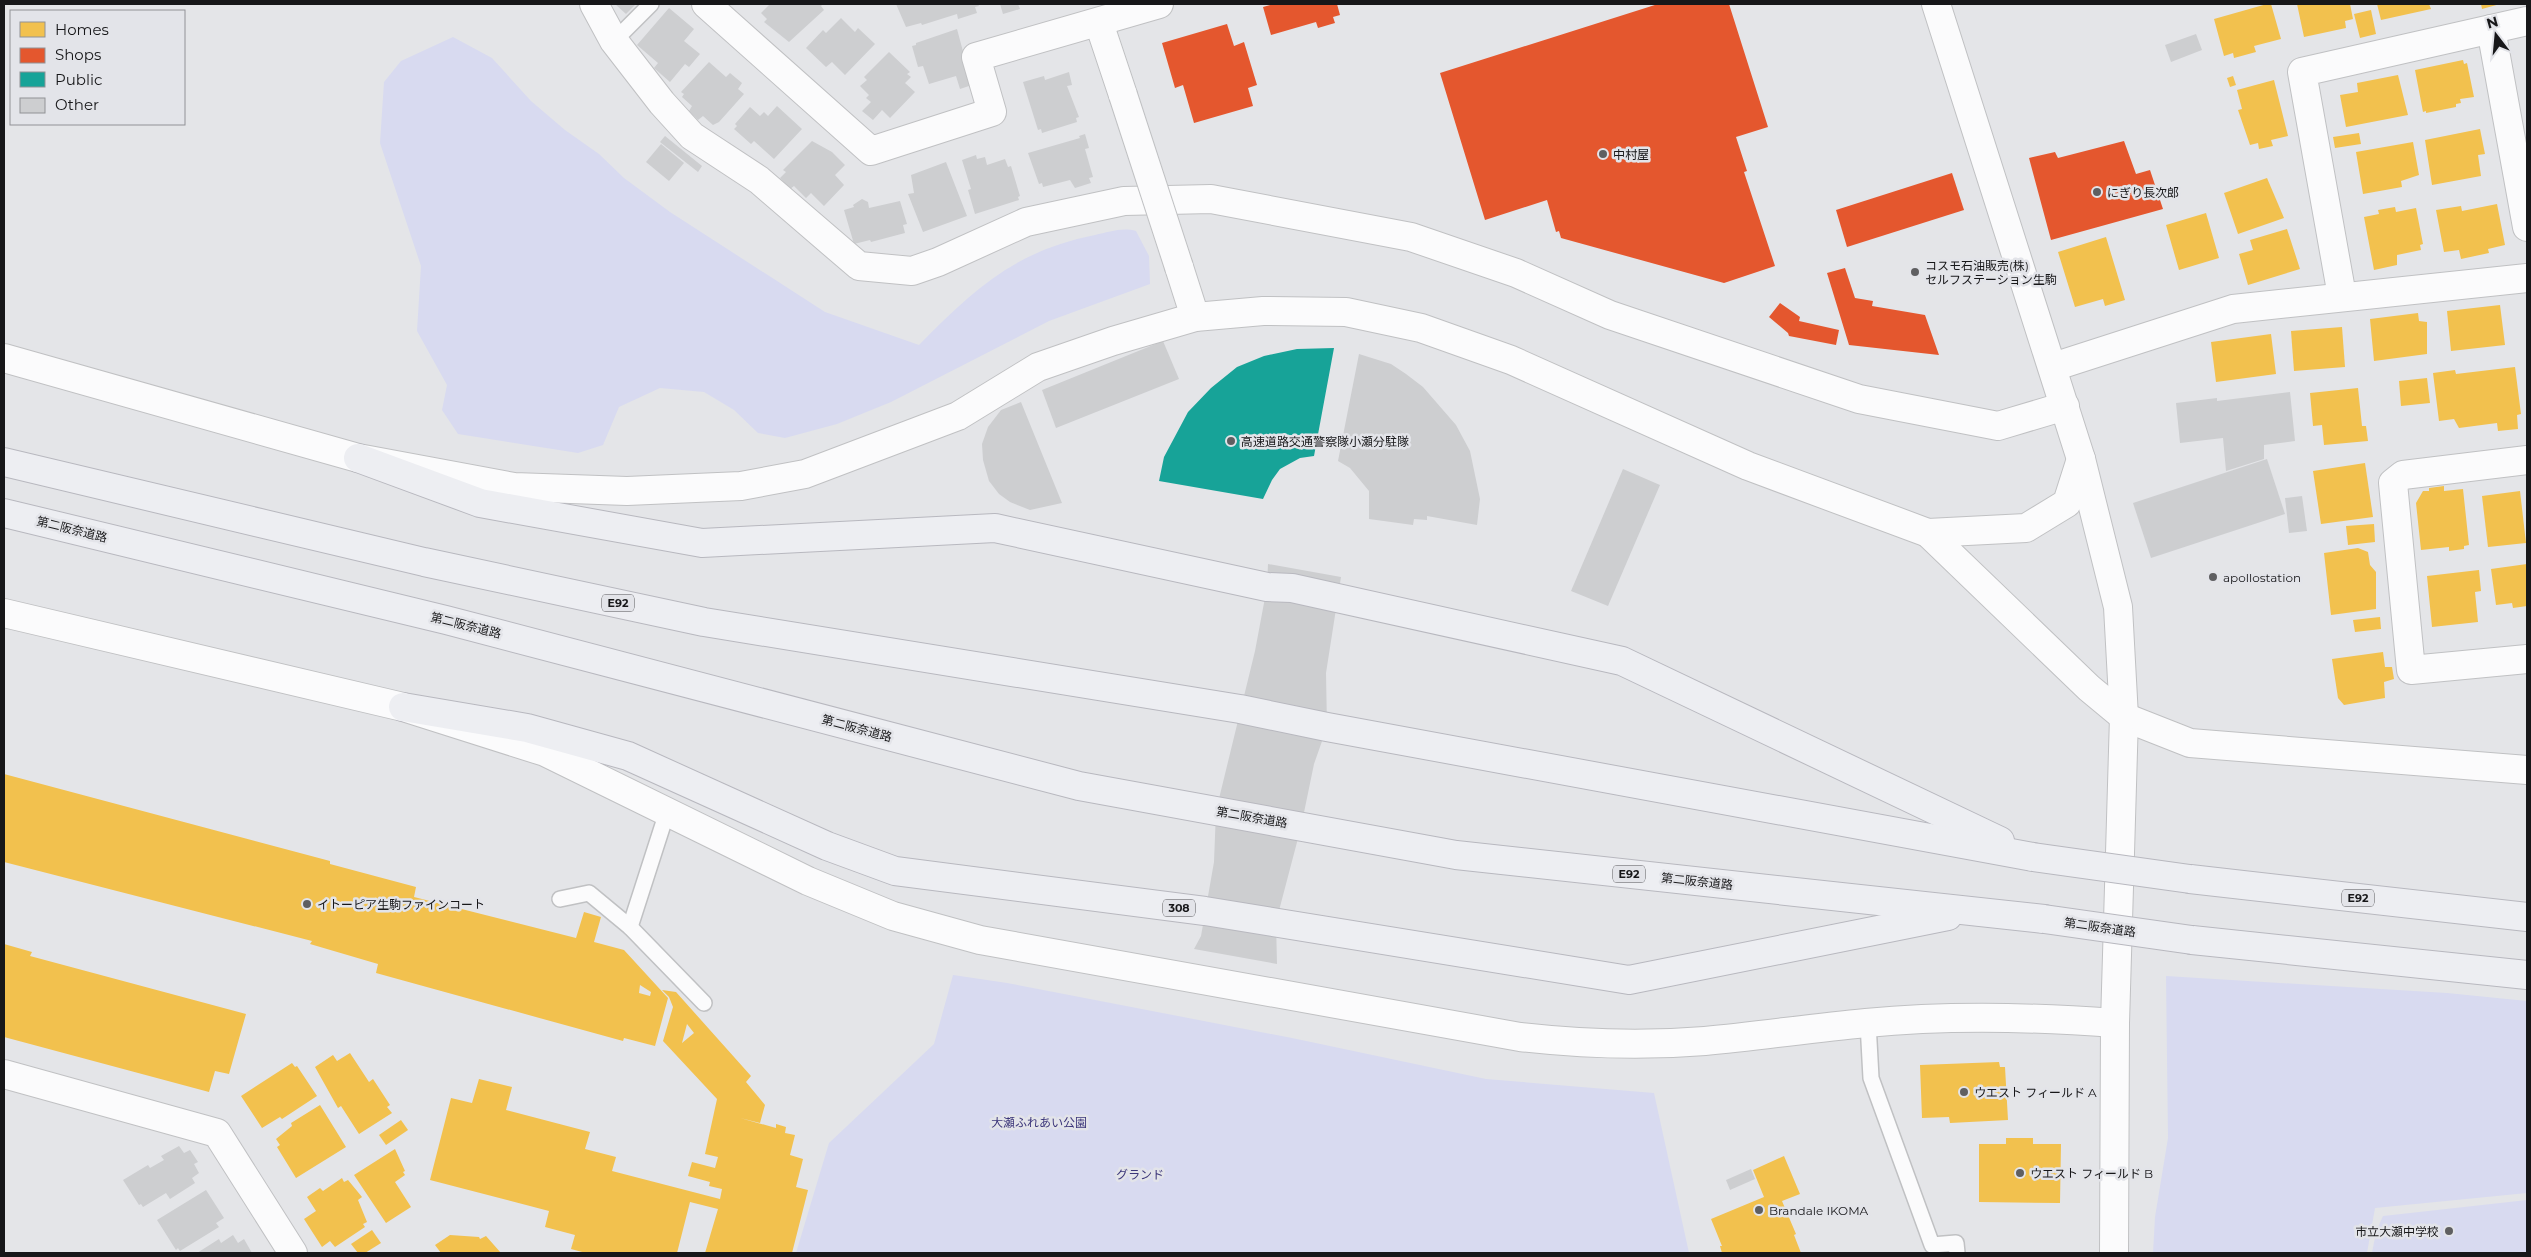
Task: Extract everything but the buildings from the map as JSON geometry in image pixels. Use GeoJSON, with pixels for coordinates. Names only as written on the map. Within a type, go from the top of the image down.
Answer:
{"type":"FeatureCollection","features":[{"type":"Feature","properties":{"kind":"highway"},"geometry":{"type":"LineString","coordinates":[[358,458],[480,503],[702,543],[995,528],[1267,588],[1292,588],[1622,661],[2033,857]]}},
{"type":"Feature","properties":{"kind":"highway","name":"E92"},"geometry":{"type":"LineString","coordinates":[[4,462],[424,562],[704,622],[1240,709],[1337,729],[2033,857],[2190,880],[2527,917]]}},
{"type":"Feature","properties":{"kind":"highway","name":"第二阪奈道路"},"geometry":{"type":"LineString","coordinates":[[4,513],[446,620],[1079,786],[1456,855],[1974,911],[2192,940],[2527,975]]}},
{"type":"Feature","properties":{"kind":"highway","name":"308"},"geometry":{"type":"LineString","coordinates":[[403,707],[527,728],[628,756],[827,846],[895,871],[1204,911],[1629,980],[1974,911]]}},
{"type":"Feature","properties":{"kind":"street"},"geometry":{"type":"LineString","coordinates":[[594,4],[614,41],[662,104],[692,136],[759,180],[859,266],[912,271],[938,262],[1026,222],[1124,202],[1211,200],[1411,237],[1516,273],[1610,315],[1859,399],[1998,426],[2065,406]]}},
{"type":"Feature","properties":{"kind":"street"},"geometry":{"type":"LineString","coordinates":[[711,5],[871,151],[992,112],[976,57],[1099,23],[1159,4]]}},
{"type":"Feature","properties":{"kind":"street"},"geometry":{"type":"LineString","coordinates":[[1936,4],[2054,367],[2081,459],[2118,607],[2124,717],[2115,1023],[2114,1253]]}},
{"type":"Feature","properties":{"kind":"street"},"geometry":{"type":"LineString","coordinates":[[2342,296],[2302,72],[2527,21]]}},
{"type":"Feature","properties":{"kind":"street"},"geometry":{"type":"LineString","coordinates":[[1099,23],[1195,317]]}},
{"type":"Feature","properties":{"kind":"street"},"geometry":{"type":"LineString","coordinates":[[2491,29],[2527,226]]}},
{"type":"Feature","properties":{"kind":"street"},"geometry":{"type":"LineString","coordinates":[[2054,367],[2233,309],[2527,278]]}},
{"type":"Feature","properties":{"kind":"street"},"geometry":{"type":"LineString","coordinates":[[4,358],[358,458],[514,487],[627,491],[741,486],[805,474],[958,416],[1038,367],[1113,341],[1195,317],[1263,311],[1346,312],[1421,328],[1510,360],[1748,466],[1928,534],[2089,688],[2124,717],[2190,743],[2527,770]]}},
{"type":"Feature","properties":{"kind":"street"},"geometry":{"type":"LineString","coordinates":[[1928,534],[2026,528],[2067,503],[2081,459]]}},
{"type":"Feature","properties":{"kind":"street"},"geometry":{"type":"LineString","coordinates":[[2527,460],[2404,475],[2393,483],[2411,670],[2527,659]]}},
{"type":"Feature","properties":{"kind":"street"},"geometry":{"type":"LineString","coordinates":[[4,613],[403,707],[545,752],[817,885],[893,916],[980,940],[1520,1037],[1577,1043],[1703,1041],[1868,1023],[2046,1018],[2115,1023]]}},
{"type":"Feature","properties":{"kind":"street"},"geometry":{"type":"LineString","coordinates":[[4,1074],[216,1133],[293,1253]]}},
{"type":"Feature","properties":{"kind":"lane"},"geometry":{"type":"LineString","coordinates":[[614,41],[652,4]]}},
{"type":"Feature","properties":{"kind":"lane"},"geometry":{"type":"LineString","coordinates":[[630,927],[667,812]]}},
{"type":"Feature","properties":{"kind":"lane"},"geometry":{"type":"LineString","coordinates":[[560,899],[589,893],[630,927],[704,1003]]}},
{"type":"Feature","properties":{"kind":"lane"},"geometry":{"type":"LineString","coordinates":[[1868,1023],[1871,1078],[1932,1245],[1956,1243],[1957,1253]]}},
{"type":"Feature","properties":{"kind":"green space"},"geometry":{"type":"Polygon","coordinates":[[[453,37],[492,58],[531,101],[565,130],[599,154],[624,178],[670,212],[825,312],[919,345],[958,306],[998,275],[1019,262],[1041,251],[1067,242],[1121,230],[1136,231],[1149,256],[1150,284],[1049,321],[891,402],[837,424],[785,438],[758,433],[734,410],[704,392],[660,388],[619,407],[603,445],[578,453],[458,434],[442,410],[447,385],[417,331],[421,266],[380,143],[384,82],[401,61],[453,37]]]}},
{"type":"Feature","properties":{"kind":"green space","name":"大瀬ふれあい公園"},"geometry":{"type":"Polygon","coordinates":[[[953,975],[1007,983],[1292,1038],[1486,1079],[1654,1093],[1689,1253],[796,1253],[829,1143],[934,1044],[953,975]]]}},
{"type":"Feature","properties":{"kind":"green space"},"geometry":{"type":"Polygon","coordinates":[[[2166,976],[2447,993],[2527,1001],[2527,1193],[2375,1208],[2367,1253],[2153,1253],[2155,1217],[2168,1138],[2166,976]]]}},
{"type":"Feature","properties":{"kind":"green space","name":"市立大瀬中学校"},"geometry":{"type":"Polygon","coordinates":[[[2527,1200],[2527,1253],[2372,1253],[2376,1232],[2383,1216],[2527,1200]]]}},
{"type":"Feature","properties":{"kind":"place","name":"中村屋"},"geometry":{"type":"Point","coordinates":[1603,154]}},
{"type":"Feature","properties":{"kind":"place","name":"にぎり長次郎"},"geometry":{"type":"Point","coordinates":[2097,192]}},
{"type":"Feature","properties":{"kind":"place","name":"コスモ石油販売(株) セルフステーション生駒"},"geometry":{"type":"Point","coordinates":[1915,272]}},
{"type":"Feature","properties":{"kind":"place","name":"高速道路交通警察隊小瀬分駐隊"},"geometry":{"type":"Point","coordinates":[1231,441]}},
{"type":"Feature","properties":{"kind":"place","name":"apollostation"},"geometry":{"type":"Point","coordinates":[2213,577]}},
{"type":"Feature","properties":{"kind":"place","name":"イトーピア生駒ファインコート"},"geometry":{"type":"Point","coordinates":[307,904]}},
{"type":"Feature","properties":{"kind":"place","name":"ウエスト フィールド A"},"geometry":{"type":"Point","coordinates":[1964,1092]}},
{"type":"Feature","properties":{"kind":"place","name":"ウエスト フィールド B"},"geometry":{"type":"Point","coordinates":[2020,1173]}},
{"type":"Feature","properties":{"kind":"place","name":"Brandale IKOMA"},"geometry":{"type":"Point","coordinates":[1759,1210]}},
{"type":"Feature","properties":{"kind":"place","name":"市立大瀬中学校"},"geometry":{"type":"Point","coordinates":[2449,1231]}},
{"type":"Feature","properties":{"kind":"park label","name":"グランド"},"geometry":{"type":"Point","coordinates":[1140,1174]}}]}
